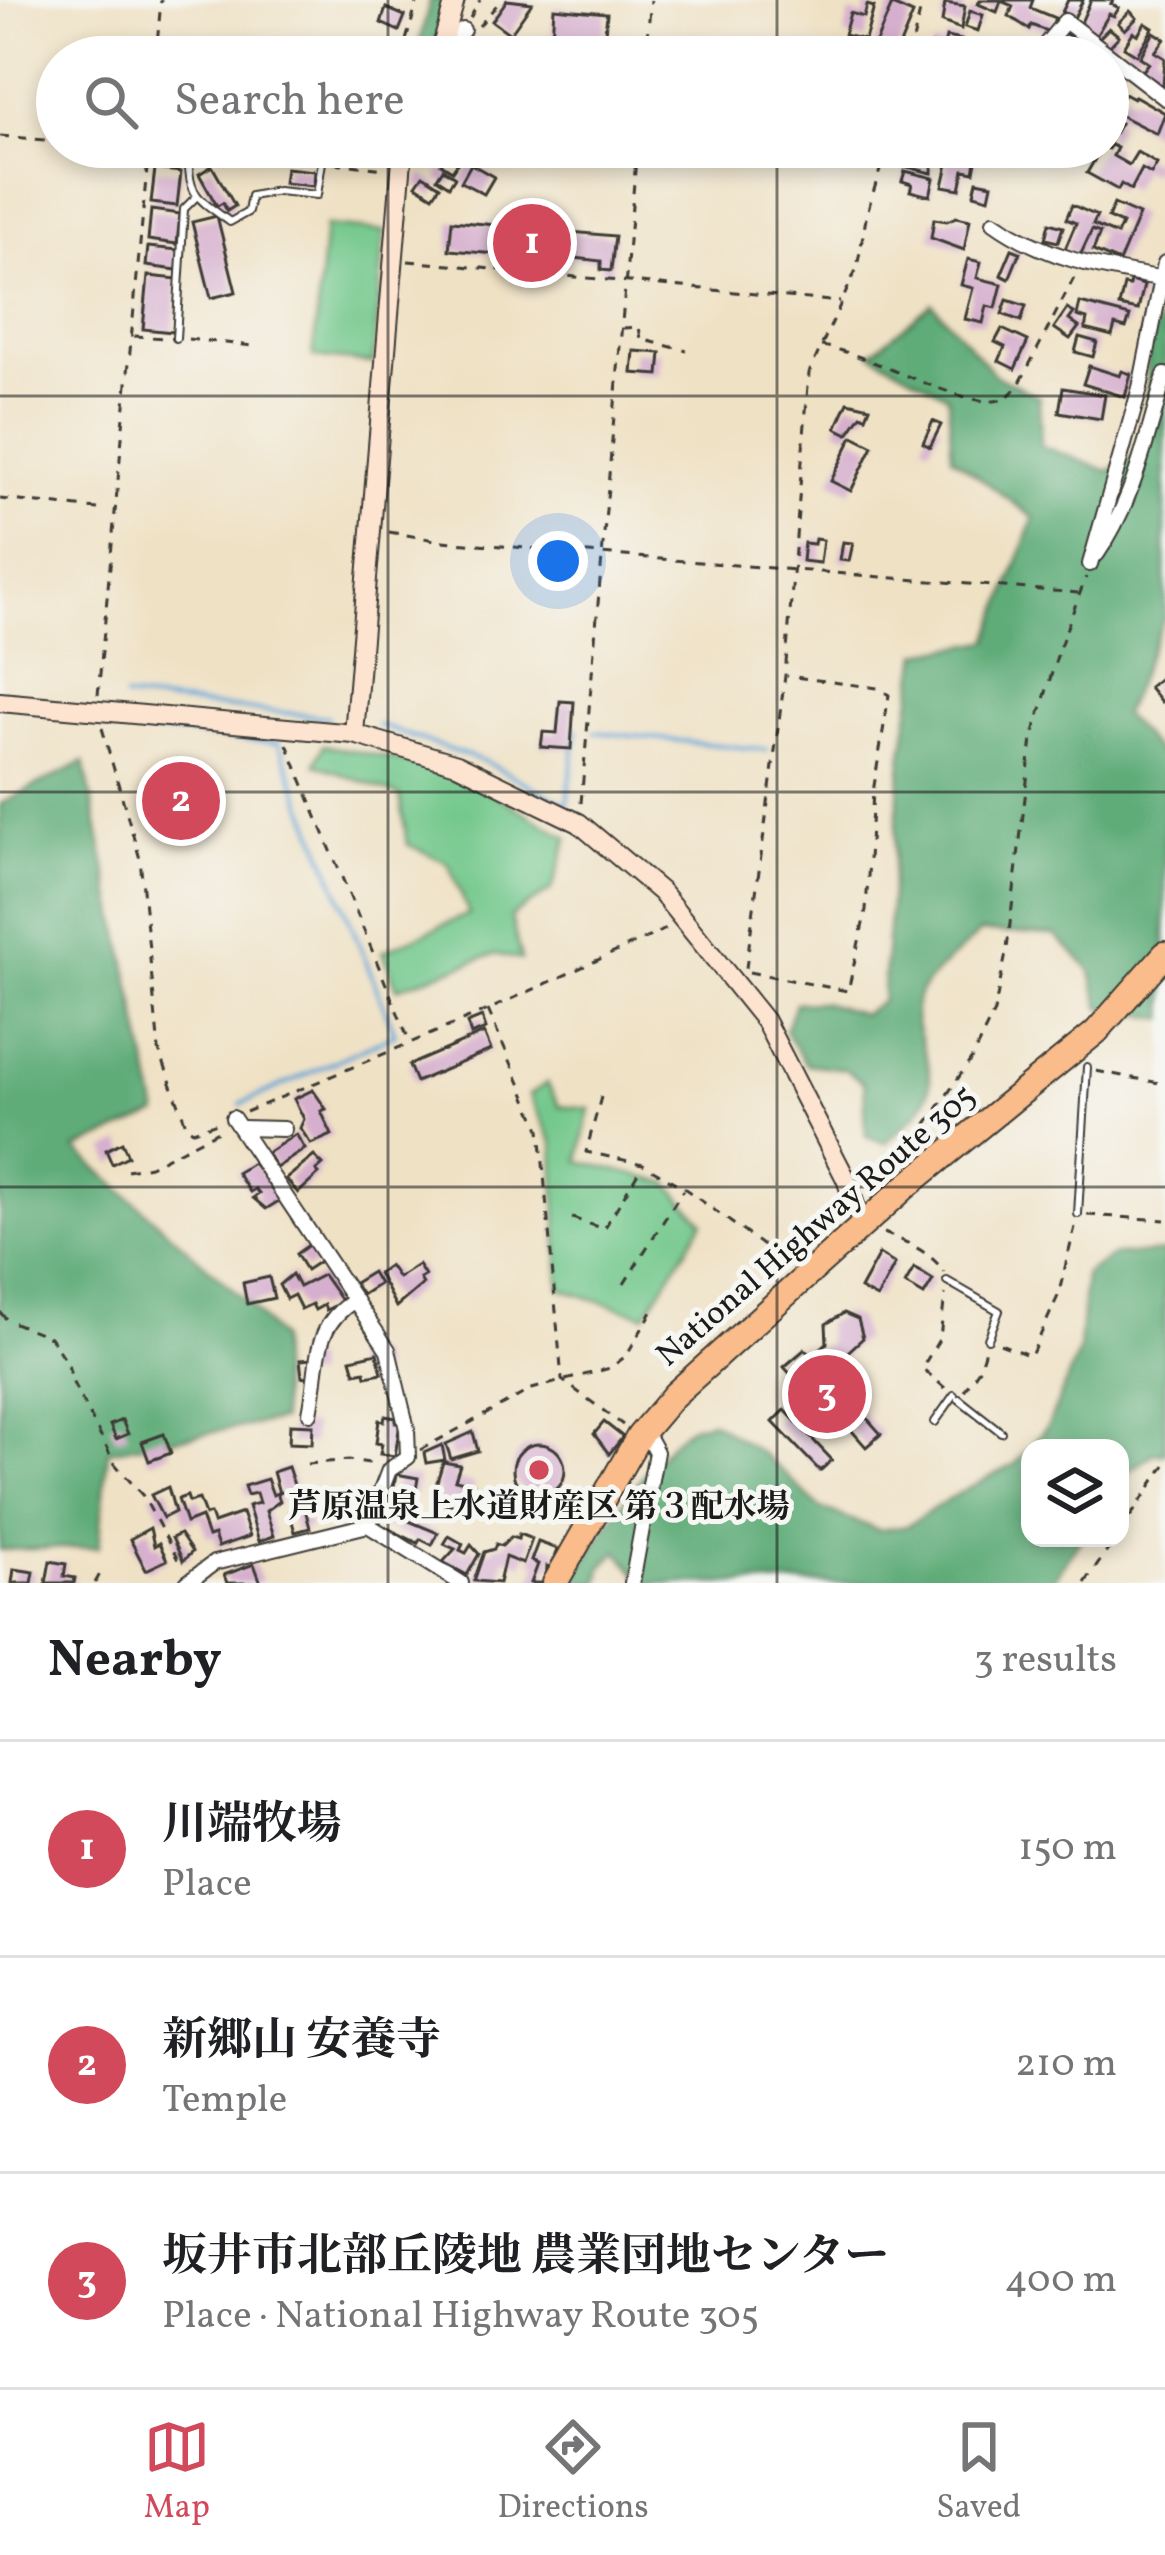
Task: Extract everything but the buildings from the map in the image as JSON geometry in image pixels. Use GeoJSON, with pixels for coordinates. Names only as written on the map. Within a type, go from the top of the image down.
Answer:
{"type":"FeatureCollection","features":[{"type":"Feature","properties":{"kind":"highway","name":"National Highway Route 305"},"geometry":{"type":"LineString","coordinates":[[555,1583],[642,1433],[674,1395],[862,1225],[1096,1032],[1165,954]]}},
{"type":"Feature","properties":{"kind":"street"},"geometry":{"type":"LineString","coordinates":[[445,36],[455,0]]}},
{"type":"Feature","properties":{"kind":"street"},"geometry":{"type":"LineString","coordinates":[[1051,36],[1065,21],[1084,36]]}},
{"type":"Feature","properties":{"kind":"street"},"geometry":{"type":"LineString","coordinates":[[458,36],[461,32]]}},
{"type":"Feature","properties":{"kind":"street"},"geometry":{"type":"LineString","coordinates":[[1129,70],[1165,98]]}},
{"type":"Feature","properties":{"kind":"street"},"geometry":{"type":"LineString","coordinates":[[354,734],[399,168]]}},
{"type":"Feature","properties":{"kind":"street"},"geometry":{"type":"LineString","coordinates":[[994,222],[1020,241],[1083,265],[1162,271],[1140,388],[1090,564]]}},
{"type":"Feature","properties":{"kind":"street"},"geometry":{"type":"LineString","coordinates":[[1090,564],[1114,530],[1135,478],[1165,375]]}},
{"type":"Feature","properties":{"kind":"street"},"geometry":{"type":"LineString","coordinates":[[0,702],[354,734],[458,764],[579,823],[662,892],[765,1021],[845,1179],[862,1225]]}},
{"type":"Feature","properties":{"kind":"street"},"geometry":{"type":"LineString","coordinates":[[237,1122],[284,1129]]}},
{"type":"Feature","properties":{"kind":"street"},"geometry":{"type":"LineString","coordinates":[[237,1122],[388,1350],[407,1429],[408,1456],[389,1470],[368,1525]]}},
{"type":"Feature","properties":{"kind":"street"},"geometry":{"type":"LineString","coordinates":[[310,1413],[320,1338],[334,1312],[355,1300]]}},
{"type":"Feature","properties":{"kind":"street"},"geometry":{"type":"LineString","coordinates":[[632,1583],[656,1452],[642,1433]]}},
{"type":"Feature","properties":{"kind":"street"},"geometry":{"type":"LineString","coordinates":[[189,1582],[214,1563],[368,1525],[460,1583]]}},
{"type":"Feature","properties":{"kind":"lane"},"geometry":{"type":"LineString","coordinates":[[188,168],[188,182],[196,197],[230,222],[248,212],[251,196],[278,191],[317,195],[321,168]]}},
{"type":"Feature","properties":{"kind":"lane"},"geometry":{"type":"LineString","coordinates":[[176,338],[184,209],[196,197]]}},
{"type":"Feature","properties":{"kind":"lane"},"geometry":{"type":"LineString","coordinates":[[1078,1214],[1087,1067]]}},
{"type":"Feature","properties":{"kind":"lane"},"geometry":{"type":"LineString","coordinates":[[947,1281],[999,1311],[988,1339]]}},
{"type":"Feature","properties":{"kind":"lane"},"geometry":{"type":"LineString","coordinates":[[935,1422],[956,1397],[1001,1432]]}},
{"type":"Feature","properties":{"kind":"path"},"geometry":{"type":"LineString","coordinates":[[158,36],[161,0]]}},
{"type":"Feature","properties":{"kind":"path"},"geometry":{"type":"LineString","coordinates":[[407,36],[418,0]]}},
{"type":"Feature","properties":{"kind":"path"},"geometry":{"type":"LineString","coordinates":[[480,0],[461,32],[470,35],[500,0]]}},
{"type":"Feature","properties":{"kind":"path"},"geometry":{"type":"LineString","coordinates":[[647,36],[650,0]]}},
{"type":"Feature","properties":{"kind":"path"},"geometry":{"type":"LineString","coordinates":[[914,36],[923,0]]}},
{"type":"Feature","properties":{"kind":"path"},"geometry":{"type":"LineString","coordinates":[[0,136],[36,139]]}},
{"type":"Feature","properties":{"kind":"path"},"geometry":{"type":"LineString","coordinates":[[147,168],[97,710],[140,859],[159,1050],[187,1127],[237,1122]]}},
{"type":"Feature","properties":{"kind":"path"},"geometry":{"type":"LineString","coordinates":[[375,168],[398,171]]}},
{"type":"Feature","properties":{"kind":"path"},"geometry":{"type":"LineString","coordinates":[[579,823],[635,168]]}},
{"type":"Feature","properties":{"kind":"path"},"geometry":{"type":"LineString","coordinates":[[785,676],[878,688],[889,695],[874,792],[866,910],[848,991],[746,971],[785,676],[809,373],[857,268],[881,168]]}},
{"type":"Feature","properties":{"kind":"path"},"geometry":{"type":"LineString","coordinates":[[393,260],[842,302]]}},
{"type":"Feature","properties":{"kind":"path"},"geometry":{"type":"LineString","coordinates":[[821,346],[863,355],[886,370],[982,401],[999,400],[1021,381],[1083,265]]}},
{"type":"Feature","properties":{"kind":"path"},"geometry":{"type":"LineString","coordinates":[[623,328],[639,327],[641,339],[687,351]]}},
{"type":"Feature","properties":{"kind":"path"},"geometry":{"type":"LineString","coordinates":[[132,336],[254,346]]}},
{"type":"Feature","properties":{"kind":"path"},"geometry":{"type":"LineString","coordinates":[[0,499],[98,509]]}},
{"type":"Feature","properties":{"kind":"path"},"geometry":{"type":"LineString","coordinates":[[372,529],[441,541],[1080,593]]}},
{"type":"Feature","properties":{"kind":"path"},"geometry":{"type":"LineString","coordinates":[[888,1181],[972,1058],[994,1012],[1032,739],[1090,564]]}},
{"type":"Feature","properties":{"kind":"path"},"geometry":{"type":"LineString","coordinates":[[280,728],[410,1042]]}},
{"type":"Feature","properties":{"kind":"path"},"geometry":{"type":"LineString","coordinates":[[127,1170],[150,1166],[410,1042],[686,919]]}},
{"type":"Feature","properties":{"kind":"path"},"geometry":{"type":"LineString","coordinates":[[488,1010],[540,1129],[562,1380]]}},
{"type":"Feature","properties":{"kind":"path"},"geometry":{"type":"LineString","coordinates":[[1087,1067],[1106,1076],[1165,1084]]}},
{"type":"Feature","properties":{"kind":"path"},"geometry":{"type":"LineString","coordinates":[[601,1097],[586,1152],[643,1164],[789,1265]]}},
{"type":"Feature","properties":{"kind":"path"},"geometry":{"type":"LineString","coordinates":[[572,1218],[604,1229],[643,1164]]}},
{"type":"Feature","properties":{"kind":"path"},"geometry":{"type":"LineString","coordinates":[[624,1284],[684,1188]]}},
{"type":"Feature","properties":{"kind":"path"},"geometry":{"type":"LineString","coordinates":[[862,1225],[940,1264],[947,1281],[940,1338],[922,1369],[956,1397],[979,1369],[988,1339],[1031,1356],[1058,1296],[1078,1214],[1165,1220]]}},
{"type":"Feature","properties":{"kind":"path"},"geometry":{"type":"LineString","coordinates":[[0,1312],[7,1320],[50,1337],[115,1464],[143,1496],[189,1582]]}},
{"type":"Feature","properties":{"kind":"path"},"geometry":{"type":"LineString","coordinates":[[408,1456],[532,1389],[610,1368],[626,1356],[652,1312]]}},
{"type":"Feature","properties":{"kind":"path"},"geometry":{"type":"LineString","coordinates":[[562,1380],[642,1433]]}},
{"type":"Feature","properties":{"kind":"path"},"geometry":{"type":"LineString","coordinates":[[307,1464],[349,1460],[389,1470]]}},
{"type":"Feature","properties":{"kind":"path"},"geometry":{"type":"LineString","coordinates":[[1129,1519],[1165,1465]]}},
{"type":"Feature","properties":{"kind":"path"},"geometry":{"type":"LineString","coordinates":[[1085,1583],[1110,1547]]}},
{"type":"Feature","properties":{"kind":"path"},"geometry":{"type":"LineString","coordinates":[[95,1583],[100,1574]]}},
{"type":"Feature","properties":{"kind":"green space"},"geometry":{"type":"Polygon","coordinates":[[[430,0],[448,0],[438,36],[421,36],[430,0]]]}},
{"type":"Feature","properties":{"kind":"green space"},"geometry":{"type":"Polygon","coordinates":[[[325,226],[385,231],[373,363],[313,357],[325,226]]]}},
{"type":"Feature","properties":{"kind":"green space"},"geometry":{"type":"Polygon","coordinates":[[[932,303],[995,375],[1039,397],[1041,446],[1108,471],[1135,457],[1146,418],[1151,340],[1165,312],[1165,616],[1123,714],[1165,760],[1165,1019],[1101,1008],[1090,969],[1055,935],[980,932],[920,993],[915,1017],[929,1068],[928,1093],[916,1114],[885,1143],[866,1136],[864,1083],[845,1069],[806,1064],[785,1031],[795,1003],[822,1002],[863,1014],[882,1001],[902,758],[919,653],[989,641],[1034,518],[952,457],[948,396],[871,353],[932,303]]]}},
{"type":"Feature","properties":{"kind":"green space"},"geometry":{"type":"Polygon","coordinates":[[[323,745],[419,764],[490,792],[568,838],[552,889],[511,917],[521,960],[495,954],[397,988],[383,951],[469,914],[448,863],[407,844],[400,796],[315,764],[323,745]]]}},
{"type":"Feature","properties":{"kind":"green space"},"geometry":{"type":"Polygon","coordinates":[[[84,762],[158,1114],[76,1149],[250,1305],[278,1338],[281,1420],[108,1451],[99,1547],[0,1550],[0,804],[84,762]]]}},
{"type":"Feature","properties":{"kind":"green space"},"geometry":{"type":"Polygon","coordinates":[[[547,1083],[559,1106],[590,1109],[579,1161],[668,1183],[703,1222],[645,1315],[560,1289],[554,1144],[529,1095],[547,1083]]]}},
{"type":"Feature","properties":{"kind":"green space"},"geometry":{"type":"Polygon","coordinates":[[[1165,1252],[1165,1453],[1153,1454],[1129,1471],[1129,1439],[1037,1439],[1048,1426],[1079,1351],[1085,1274],[1114,1255],[1165,1252]]]}},
{"type":"Feature","properties":{"kind":"green space"},"geometry":{"type":"Polygon","coordinates":[[[711,1421],[767,1457],[820,1508],[879,1530],[907,1526],[1021,1457],[1021,1547],[1075,1547],[1052,1583],[643,1583],[618,1551],[601,1568],[599,1583],[572,1583],[645,1473],[692,1426],[711,1421]]]}},
{"type":"Feature","properties":{"kind":"waterway"},"geometry":{"type":"LineString","coordinates":[[125,698],[328,717]]}},
{"type":"Feature","properties":{"kind":"waterway"},"geometry":{"type":"LineString","coordinates":[[378,725],[486,762],[567,805],[577,729]]}},
{"type":"Feature","properties":{"kind":"waterway"},"geometry":{"type":"LineString","coordinates":[[114,727],[279,743],[395,1034],[241,1104]]}},
{"type":"Feature","properties":{"kind":"waterway"},"geometry":{"type":"LineString","coordinates":[[595,732],[767,750]]}},
{"type":"Feature","properties":{"kind":"place","name":"川端牧場"},"geometry":{"type":"Point","coordinates":[532,243]}},
{"type":"Feature","properties":{"kind":"place","name":"新郷山 安養寺"},"geometry":{"type":"Point","coordinates":[181,801]}},
{"type":"Feature","properties":{"kind":"place","name":"坂井市北部丘陵地 農業団地センター"},"geometry":{"type":"Point","coordinates":[827,1394]}},
{"type":"Feature","properties":{"kind":"place","name":"芦原温泉上水道財産区 第３配水場"},"geometry":{"type":"Point","coordinates":[539,1470]}}]}
